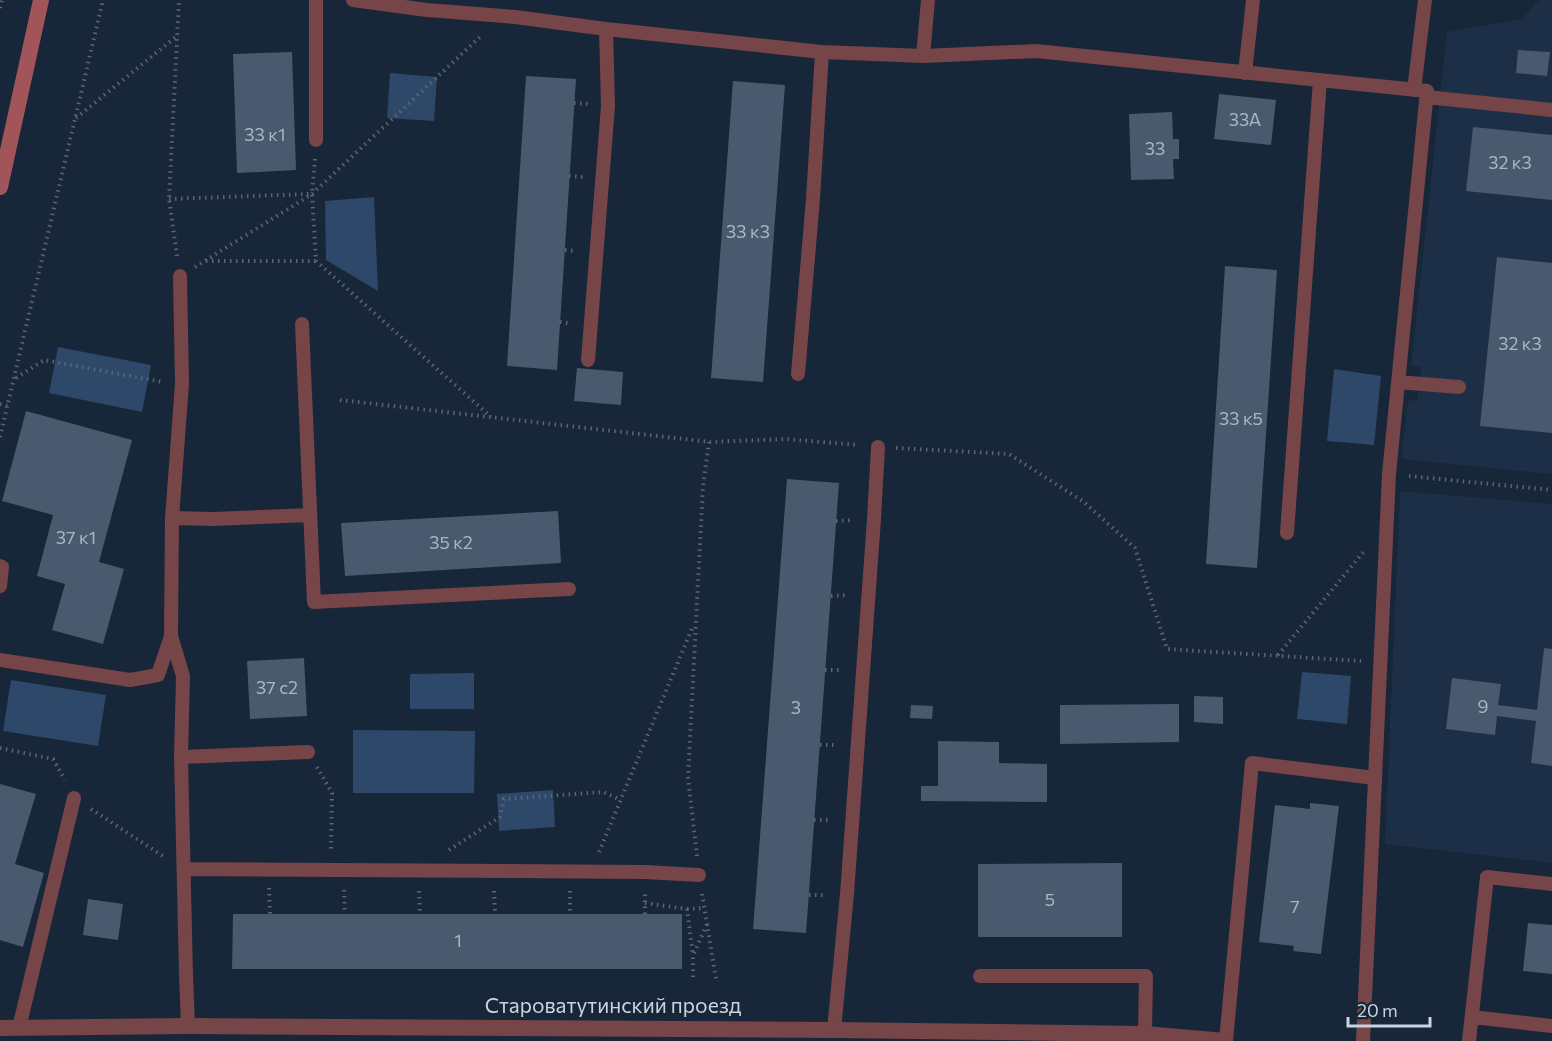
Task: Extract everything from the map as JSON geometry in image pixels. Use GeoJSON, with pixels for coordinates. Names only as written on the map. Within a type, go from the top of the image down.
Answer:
{"type":"FeatureCollection","features":[{"type":"Feature","properties":{"kind":"main road"},"geometry":{"type":"LineString","coordinates":[[0,187],[3,158],[41,0]]}},
{"type":"Feature","properties":{"kind":"street","name":"Староватутинский проезд"},"geometry":{"type":"LineString","coordinates":[[0,1028],[188,1026],[630,1035],[834,1030],[1145,1034],[1226,1041]]}},
{"type":"Feature","properties":{"kind":"lane"},"geometry":{"type":"LineString","coordinates":[[316,0],[316,140]]}},
{"type":"Feature","properties":{"kind":"lane"},"geometry":{"type":"LineString","coordinates":[[352,0],[427,5],[606,29],[822,52],[923,56],[1036,51],[1427,91],[1389,474],[1363,1041]]}},
{"type":"Feature","properties":{"kind":"lane"},"geometry":{"type":"LineString","coordinates":[[923,56],[928,0]]}},
{"type":"Feature","properties":{"kind":"lane"},"geometry":{"type":"LineString","coordinates":[[1245,73],[1253,0]]}},
{"type":"Feature","properties":{"kind":"lane"},"geometry":{"type":"LineString","coordinates":[[1414,90],[1425,0]]}},
{"type":"Feature","properties":{"kind":"lane"},"geometry":{"type":"LineString","coordinates":[[588,360],[608,106],[606,29]]}},
{"type":"Feature","properties":{"kind":"lane"},"geometry":{"type":"LineString","coordinates":[[798,375],[822,52]]}},
{"type":"Feature","properties":{"kind":"lane"},"geometry":{"type":"LineString","coordinates":[[1287,533],[1320,80]]}},
{"type":"Feature","properties":{"kind":"lane"},"geometry":{"type":"LineString","coordinates":[[1426,98],[1552,110]]}},
{"type":"Feature","properties":{"kind":"lane"},"geometry":{"type":"LineString","coordinates":[[180,276],[182,384],[172,518],[171,636],[183,676],[181,757],[188,1026]]}},
{"type":"Feature","properties":{"kind":"lane"},"geometry":{"type":"LineString","coordinates":[[302,324],[314,602],[569,589]]}},
{"type":"Feature","properties":{"kind":"lane"},"geometry":{"type":"LineString","coordinates":[[1398,382],[1459,387]]}},
{"type":"Feature","properties":{"kind":"lane"},"geometry":{"type":"LineString","coordinates":[[834,1030],[848,883],[878,447]]}},
{"type":"Feature","properties":{"kind":"lane"},"geometry":{"type":"LineString","coordinates":[[172,518],[213,519],[310,514]]}},
{"type":"Feature","properties":{"kind":"lane"},"geometry":{"type":"LineString","coordinates":[[0,566],[2,567],[0,586]]}},
{"type":"Feature","properties":{"kind":"lane"},"geometry":{"type":"LineString","coordinates":[[0,660],[130,680],[158,675],[171,636]]}},
{"type":"Feature","properties":{"kind":"lane"},"geometry":{"type":"LineString","coordinates":[[181,757],[308,752]]}},
{"type":"Feature","properties":{"kind":"lane"},"geometry":{"type":"LineString","coordinates":[[1226,1041],[1252,763],[1376,778]]}},
{"type":"Feature","properties":{"kind":"lane"},"geometry":{"type":"LineString","coordinates":[[19,1028],[74,798]]}},
{"type":"Feature","properties":{"kind":"lane"},"geometry":{"type":"LineString","coordinates":[[183,870],[645,872],[699,875]]}},
{"type":"Feature","properties":{"kind":"lane"},"geometry":{"type":"LineString","coordinates":[[1469,1041],[1487,877],[1552,884]]}},
{"type":"Feature","properties":{"kind":"lane"},"geometry":{"type":"LineString","coordinates":[[980,976],[1146,976],[1145,1034]]}},
{"type":"Feature","properties":{"kind":"lane"},"geometry":{"type":"LineString","coordinates":[[1472,1017],[1552,1026]]}},
{"type":"Feature","properties":{"kind":"path"},"geometry":{"type":"LineString","coordinates":[[0,9],[2,0]]}},
{"type":"Feature","properties":{"kind":"path"},"geometry":{"type":"LineString","coordinates":[[0,437],[103,0]]}},
{"type":"Feature","properties":{"kind":"path"},"geometry":{"type":"LineString","coordinates":[[179,0],[169,199],[180,276],[312,194],[502,16]]}},
{"type":"Feature","properties":{"kind":"path"},"geometry":{"type":"LineString","coordinates":[[75,119],[177,36]]}},
{"type":"Feature","properties":{"kind":"path"},"geometry":{"type":"LineString","coordinates":[[316,140],[312,194],[316,261]]}},
{"type":"Feature","properties":{"kind":"path"},"geometry":{"type":"LineString","coordinates":[[169,199],[312,194]]}},
{"type":"Feature","properties":{"kind":"path"},"geometry":{"type":"LineString","coordinates":[[206,261],[316,261],[491,417]]}},
{"type":"Feature","properties":{"kind":"path"},"geometry":{"type":"LineString","coordinates":[[15,378],[44,360],[148,381],[182,384]]}},
{"type":"Feature","properties":{"kind":"path"},"geometry":{"type":"LineString","coordinates":[[340,400],[710,442],[787,439],[878,447],[1009,454],[1084,502],[1135,548],[1167,649],[1380,662]]}},
{"type":"Feature","properties":{"kind":"path"},"geometry":{"type":"LineString","coordinates":[[0,404],[8,406]]}},
{"type":"Feature","properties":{"kind":"path"},"geometry":{"type":"LineString","coordinates":[[710,442],[703,486],[688,777],[699,875],[716,979]]}},
{"type":"Feature","properties":{"kind":"path"},"geometry":{"type":"LineString","coordinates":[[1389,474],[1552,490]]}},
{"type":"Feature","properties":{"kind":"path"},"geometry":{"type":"LineString","coordinates":[[1278,656],[1387,524]]}},
{"type":"Feature","properties":{"kind":"path"},"geometry":{"type":"LineString","coordinates":[[591,872],[695,621]]}},
{"type":"Feature","properties":{"kind":"path"},"geometry":{"type":"LineString","coordinates":[[308,752],[332,792],[331,870]]}},
{"type":"Feature","properties":{"kind":"path"},"geometry":{"type":"LineString","coordinates":[[418,871],[500,817],[504,800],[603,792],[621,800]]}},
{"type":"Feature","properties":{"kind":"path"},"geometry":{"type":"LineString","coordinates":[[645,903],[705,909]]}},
{"type":"Feature","properties":{"kind":"path"},"geometry":{"type":"LineString","coordinates":[[687,909],[693,956],[693,977]]}},
{"type":"Feature","properties":{"kind":"path"},"geometry":{"type":"LineString","coordinates":[[693,956],[707,923]]}},
{"type":"Feature","properties":{"kind":"shaded area"},"geometry":{"type":"Polygon","coordinates":[[[1539,0],[1552,0],[1552,474],[1401,459],[1408,400],[1417,401],[1421,367],[1411,366],[1447,32],[1522,19],[1539,0]]]}},
{"type":"Feature","properties":{"kind":"shaded area"},"geometry":{"type":"Polygon","coordinates":[[[390,73],[437,77],[434,121],[387,118],[390,73]]]}},
{"type":"Feature","properties":{"kind":"shaded area"},"geometry":{"type":"Polygon","coordinates":[[[374,197],[378,291],[326,260],[325,201],[374,197]]]}},
{"type":"Feature","properties":{"kind":"shaded area"},"geometry":{"type":"Polygon","coordinates":[[[58,347],[151,365],[142,412],[49,393],[58,347]]]}},
{"type":"Feature","properties":{"kind":"shaded area"},"geometry":{"type":"Polygon","coordinates":[[[1334,369],[1381,376],[1374,445],[1327,441],[1334,369]]]}},
{"type":"Feature","properties":{"kind":"shaded area"},"geometry":{"type":"Polygon","coordinates":[[[1400,491],[1552,504],[1552,863],[1385,844],[1400,491]]]}},
{"type":"Feature","properties":{"kind":"shaded area"},"geometry":{"type":"Polygon","coordinates":[[[1302,672],[1351,676],[1347,724],[1297,719],[1302,672]]]}},
{"type":"Feature","properties":{"kind":"shaded area"},"geometry":{"type":"Polygon","coordinates":[[[474,673],[474,709],[410,709],[410,674],[474,673]]]}},
{"type":"Feature","properties":{"kind":"shaded area"},"geometry":{"type":"Polygon","coordinates":[[[11,680],[106,695],[98,746],[3,731],[11,680]]]}},
{"type":"Feature","properties":{"kind":"shaded area"},"geometry":{"type":"Polygon","coordinates":[[[353,730],[475,731],[474,793],[353,793],[353,730]]]}},
{"type":"Feature","properties":{"kind":"shaded area"},"geometry":{"type":"Polygon","coordinates":[[[553,790],[555,827],[499,831],[497,794],[553,790]]]}},
{"type":"Feature","properties":{"kind":"building"},"geometry":{"type":"Polygon","coordinates":[[[1518,50],[1550,52],[1547,76],[1516,73],[1518,50]]]}},
{"type":"Feature","properties":{"kind":"building"},"geometry":{"type":"Polygon","coordinates":[[[292,52],[296,170],[237,173],[233,54],[292,52]]]}},
{"type":"Feature","properties":{"kind":"building"},"geometry":{"type":"Polygon","coordinates":[[[526,76],[576,79],[557,370],[507,366],[526,76]]]}},
{"type":"Feature","properties":{"kind":"building"},"geometry":{"type":"Polygon","coordinates":[[[733,81],[785,85],[763,382],[711,378],[733,81]]]}},
{"type":"Feature","properties":{"kind":"building"},"geometry":{"type":"Polygon","coordinates":[[[1219,94],[1276,100],[1271,145],[1214,139],[1219,94]]]}},
{"type":"Feature","properties":{"kind":"building"},"geometry":{"type":"Polygon","coordinates":[[[1172,112],[1173,139],[1179,139],[1179,159],[1173,159],[1174,179],[1131,180],[1129,114],[1172,112]]]}},
{"type":"Feature","properties":{"kind":"building"},"geometry":{"type":"Polygon","coordinates":[[[1473,127],[1552,135],[1552,200],[1466,191],[1473,127]]]}},
{"type":"Feature","properties":{"kind":"building"},"geometry":{"type":"Polygon","coordinates":[[[1497,257],[1552,263],[1552,433],[1480,426],[1497,257]]]}},
{"type":"Feature","properties":{"kind":"building"},"geometry":{"type":"Polygon","coordinates":[[[1225,266],[1277,270],[1257,568],[1206,564],[1225,266]]]}},
{"type":"Feature","properties":{"kind":"building"},"geometry":{"type":"Polygon","coordinates":[[[577,368],[623,372],[621,405],[574,401],[577,368]]]}},
{"type":"Feature","properties":{"kind":"building"},"geometry":{"type":"Polygon","coordinates":[[[26,411],[132,440],[99,562],[124,569],[103,644],[52,630],[65,584],[37,576],[53,515],[2,501],[26,411]]]}},
{"type":"Feature","properties":{"kind":"building"},"geometry":{"type":"Polygon","coordinates":[[[787,479],[839,483],[806,933],[753,929],[787,479]]]}},
{"type":"Feature","properties":{"kind":"building"},"geometry":{"type":"Polygon","coordinates":[[[558,511],[561,563],[345,576],[341,523],[558,511]]]}},
{"type":"Feature","properties":{"kind":"building"},"geometry":{"type":"Polygon","coordinates":[[[1544,648],[1552,649],[1552,766],[1531,763],[1536,721],[1497,716],[1495,735],[1446,729],[1452,678],[1501,684],[1498,705],[1537,710],[1544,648]]]}},
{"type":"Feature","properties":{"kind":"building"},"geometry":{"type":"Polygon","coordinates":[[[304,658],[307,716],[250,719],[247,661],[304,658]]]}},
{"type":"Feature","properties":{"kind":"building"},"geometry":{"type":"Polygon","coordinates":[[[1194,696],[1223,697],[1223,724],[1194,722],[1194,696]]]}},
{"type":"Feature","properties":{"kind":"building"},"geometry":{"type":"Polygon","coordinates":[[[1179,704],[1179,742],[1060,744],[1060,705],[1179,704]]]}},
{"type":"Feature","properties":{"kind":"building"},"geometry":{"type":"Polygon","coordinates":[[[911,705],[933,706],[932,719],[910,718],[911,705]]]}},
{"type":"Feature","properties":{"kind":"building"},"geometry":{"type":"Polygon","coordinates":[[[938,741],[999,742],[999,763],[1047,764],[1047,802],[921,801],[921,786],[938,786],[938,741]]]}},
{"type":"Feature","properties":{"kind":"building"},"geometry":{"type":"Polygon","coordinates":[[[0,784],[36,794],[15,864],[44,873],[23,947],[0,940],[0,784]]]}},
{"type":"Feature","properties":{"kind":"building"},"geometry":{"type":"Polygon","coordinates":[[[1310,803],[1339,806],[1321,954],[1293,951],[1294,946],[1259,942],[1275,805],[1310,809],[1310,803]]]}},
{"type":"Feature","properties":{"kind":"building"},"geometry":{"type":"Polygon","coordinates":[[[1122,863],[1122,937],[978,937],[978,864],[1122,863]]]}},
{"type":"Feature","properties":{"kind":"building"},"geometry":{"type":"Polygon","coordinates":[[[88,899],[123,904],[118,940],[83,935],[88,899]]]}},
{"type":"Feature","properties":{"kind":"building"},"geometry":{"type":"Polygon","coordinates":[[[233,914],[682,914],[682,969],[232,969],[233,914]]]}},
{"type":"Feature","properties":{"kind":"building"},"geometry":{"type":"Polygon","coordinates":[[[1528,923],[1552,925],[1552,974],[1523,971],[1528,923]]]}}]}
